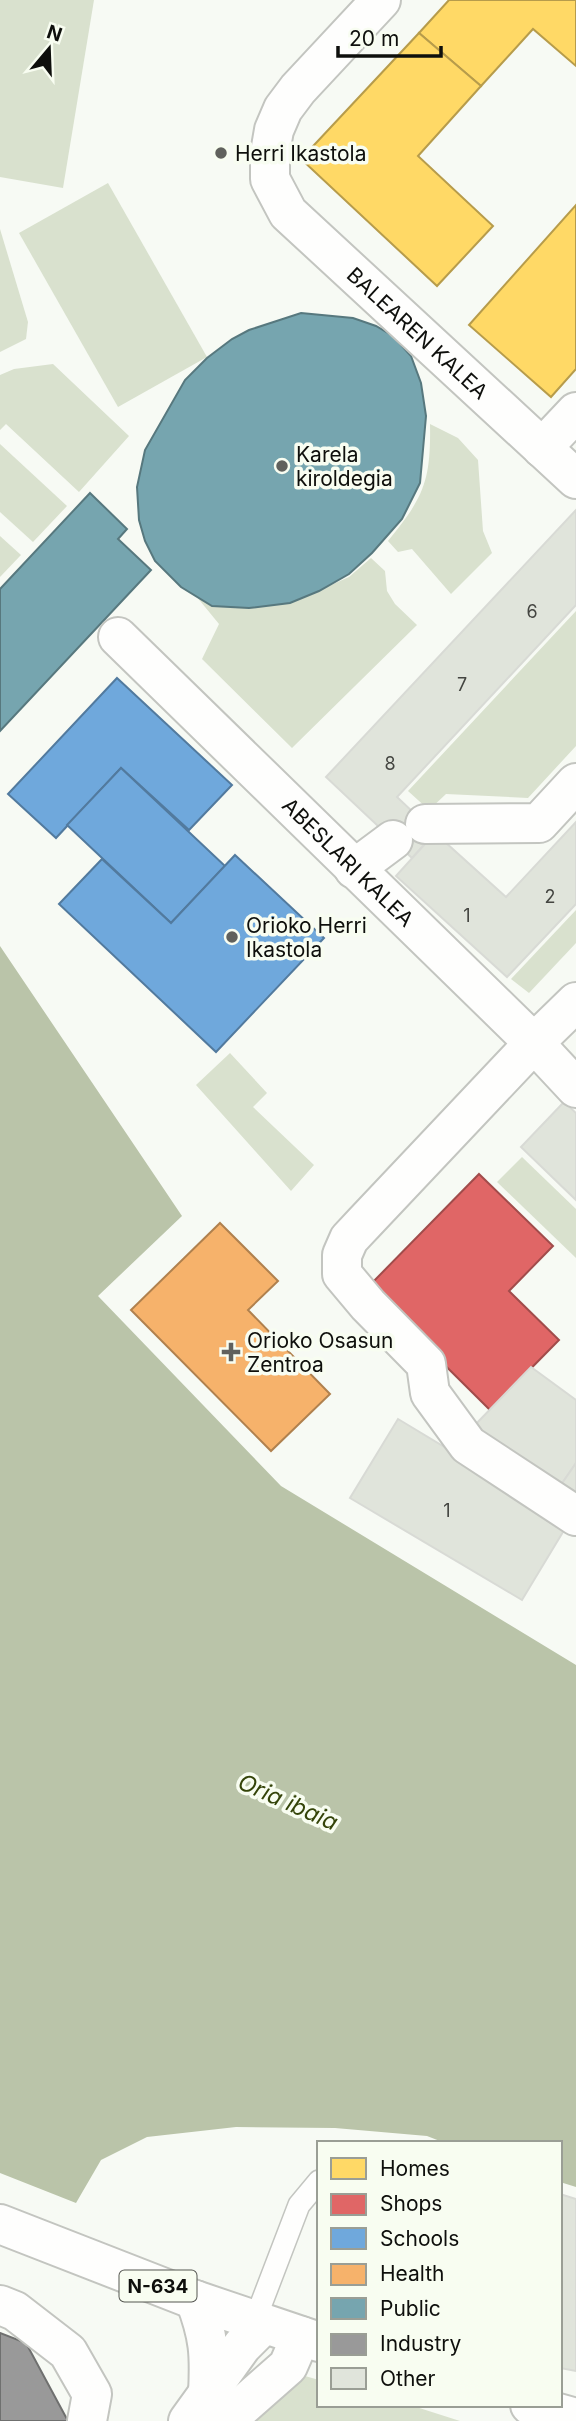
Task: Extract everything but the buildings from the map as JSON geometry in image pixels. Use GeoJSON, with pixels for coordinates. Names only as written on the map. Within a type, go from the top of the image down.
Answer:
{"type":"FeatureCollection","features":[{"type":"Feature","properties":{"kind":"main road","name":"BALEAREN KALEA"},"geometry":{"type":"LineString","coordinates":[[381,0],[298,89],[284,109],[274,130],[270,153],[271,179],[288,213],[576,479]]}},
{"type":"Feature","properties":{"kind":"main road"},"geometry":{"type":"LineString","coordinates":[[542,448],[576,412]]}},
{"type":"Feature","properties":{"kind":"main road","name":"ABESLARI KALEA"},"geometry":{"type":"LineString","coordinates":[[118,637],[534,1042],[576,1088]]}},
{"type":"Feature","properties":{"kind":"main road"},"geometry":{"type":"LineString","coordinates":[[354,869],[409,832],[539,823],[576,783]]}},
{"type":"Feature","properties":{"kind":"main road"},"geometry":{"type":"LineString","coordinates":[[576,1002],[534,1042],[363,1223],[349,1239],[342,1255],[342,1274],[368,1305],[426,1364],[430,1393],[468,1445],[576,1516]]}},
{"type":"Feature","properties":{"kind":"main road","name":"N-634"},"geometry":{"type":"LineString","coordinates":[[0,2224],[195,2300],[310,2339]]}},
{"type":"Feature","properties":{"kind":"main road"},"geometry":{"type":"LineString","coordinates":[[195,2300],[206,2329],[209,2361],[202,2412]]}},
{"type":"Feature","properties":{"kind":"main road"},"geometry":{"type":"LineString","coordinates":[[0,2305],[15,2311],[68,2352],[92,2394],[87,2421]]}},
{"type":"Feature","properties":{"kind":"main road"},"geometry":{"type":"LineString","coordinates":[[202,2412],[242,2346],[260,2322]]}},
{"type":"Feature","properties":{"kind":"main road"},"geometry":{"type":"LineString","coordinates":[[202,2412],[238,2410],[288,2366],[310,2339]]}},
{"type":"Feature","properties":{"kind":"main road"},"geometry":{"type":"LineString","coordinates":[[537,2407],[576,2418]]}},
{"type":"Feature","properties":{"kind":"lane"},"geometry":{"type":"LineString","coordinates":[[260,2322],[299,2205],[317,2183]]}},
{"type":"Feature","properties":{"kind":"shaded area"},"geometry":{"type":"Polygon","coordinates":[[[0,0],[94,0],[63,188],[0,177],[0,0]]]}},
{"type":"Feature","properties":{"kind":"shaded area"},"geometry":{"type":"Polygon","coordinates":[[[108,183],[207,357],[118,407],[19,233],[108,183]]]}},
{"type":"Feature","properties":{"kind":"shaded area"},"geometry":{"type":"Polygon","coordinates":[[[0,229],[28,322],[26,339],[0,352],[0,229]]]}},
{"type":"Feature","properties":{"kind":"shaded area"},"geometry":{"type":"Polygon","coordinates":[[[53,364],[129,436],[79,492],[6,424],[0,430],[0,375],[14,369],[53,364]]]}},
{"type":"Feature","properties":{"kind":"shaded area"},"geometry":{"type":"Polygon","coordinates":[[[430,424],[458,438],[478,460],[483,531],[492,553],[451,594],[412,549],[398,552],[388,541],[410,512],[423,487],[429,460],[430,424]]]}},
{"type":"Feature","properties":{"kind":"shaded area"},"geometry":{"type":"Polygon","coordinates":[[[0,444],[67,506],[33,542],[0,512],[0,444]]]}},
{"type":"Feature","properties":{"kind":"shaded area"},"geometry":{"type":"Polygon","coordinates":[[[0,536],[21,555],[0,577],[0,536]]]}},
{"type":"Feature","properties":{"kind":"shaded area"},"geometry":{"type":"Polygon","coordinates":[[[371,558],[385,571],[387,591],[395,604],[417,625],[292,748],[202,659],[219,624],[196,596],[290,603],[349,577],[371,558]]]}},
{"type":"Feature","properties":{"kind":"shaded area"},"geometry":{"type":"Polygon","coordinates":[[[576,611],[576,746],[528,798],[446,794],[429,810],[408,791],[576,611]]]}},
{"type":"Feature","properties":{"kind":"shaded area"},"geometry":{"type":"Polygon","coordinates":[[[576,910],[576,943],[529,993],[511,979],[576,910]]]}},
{"type":"Feature","properties":{"kind":"shaded area"},"geometry":{"type":"Polygon","coordinates":[[[230,1053],[267,1093],[253,1107],[314,1165],[291,1191],[196,1085],[230,1053]]]}},
{"type":"Feature","properties":{"kind":"shaded area"},"geometry":{"type":"Polygon","coordinates":[[[522,1157],[576,1209],[576,1258],[497,1182],[522,1157]]]}},
{"type":"Feature","properties":{"kind":"shaded area"},"geometry":{"type":"Polygon","coordinates":[[[298,2374],[317,2379],[317,2407],[416,2407],[460,2421],[244,2421],[298,2374]]]}},
{"type":"Feature","properties":{"kind":"water","name":"Oria ibaia"},"geometry":{"type":"Polygon","coordinates":[[[0,946],[182,1216],[98,1296],[281,1486],[576,1665],[576,2187],[562,2183],[562,2141],[440,2141],[427,2136],[335,2128],[236,2127],[147,2137],[101,2160],[76,2203],[0,2173],[0,946]]]}},
{"type":"Feature","properties":{"kind":"place","name":"Herri Ikastola"},"geometry":{"type":"Point","coordinates":[221,153]}},
{"type":"Feature","properties":{"kind":"place","name":"Karela kiroldegia"},"geometry":{"type":"Point","coordinates":[282,466]}},
{"type":"Feature","properties":{"kind":"place","name":"Orioko Herri Ikastola"},"geometry":{"type":"Point","coordinates":[232,937]}},
{"type":"Feature","properties":{"kind":"place","name":"Orioko Osasun Zentroa"},"geometry":{"type":"Point","coordinates":[231,1352]}}]}
